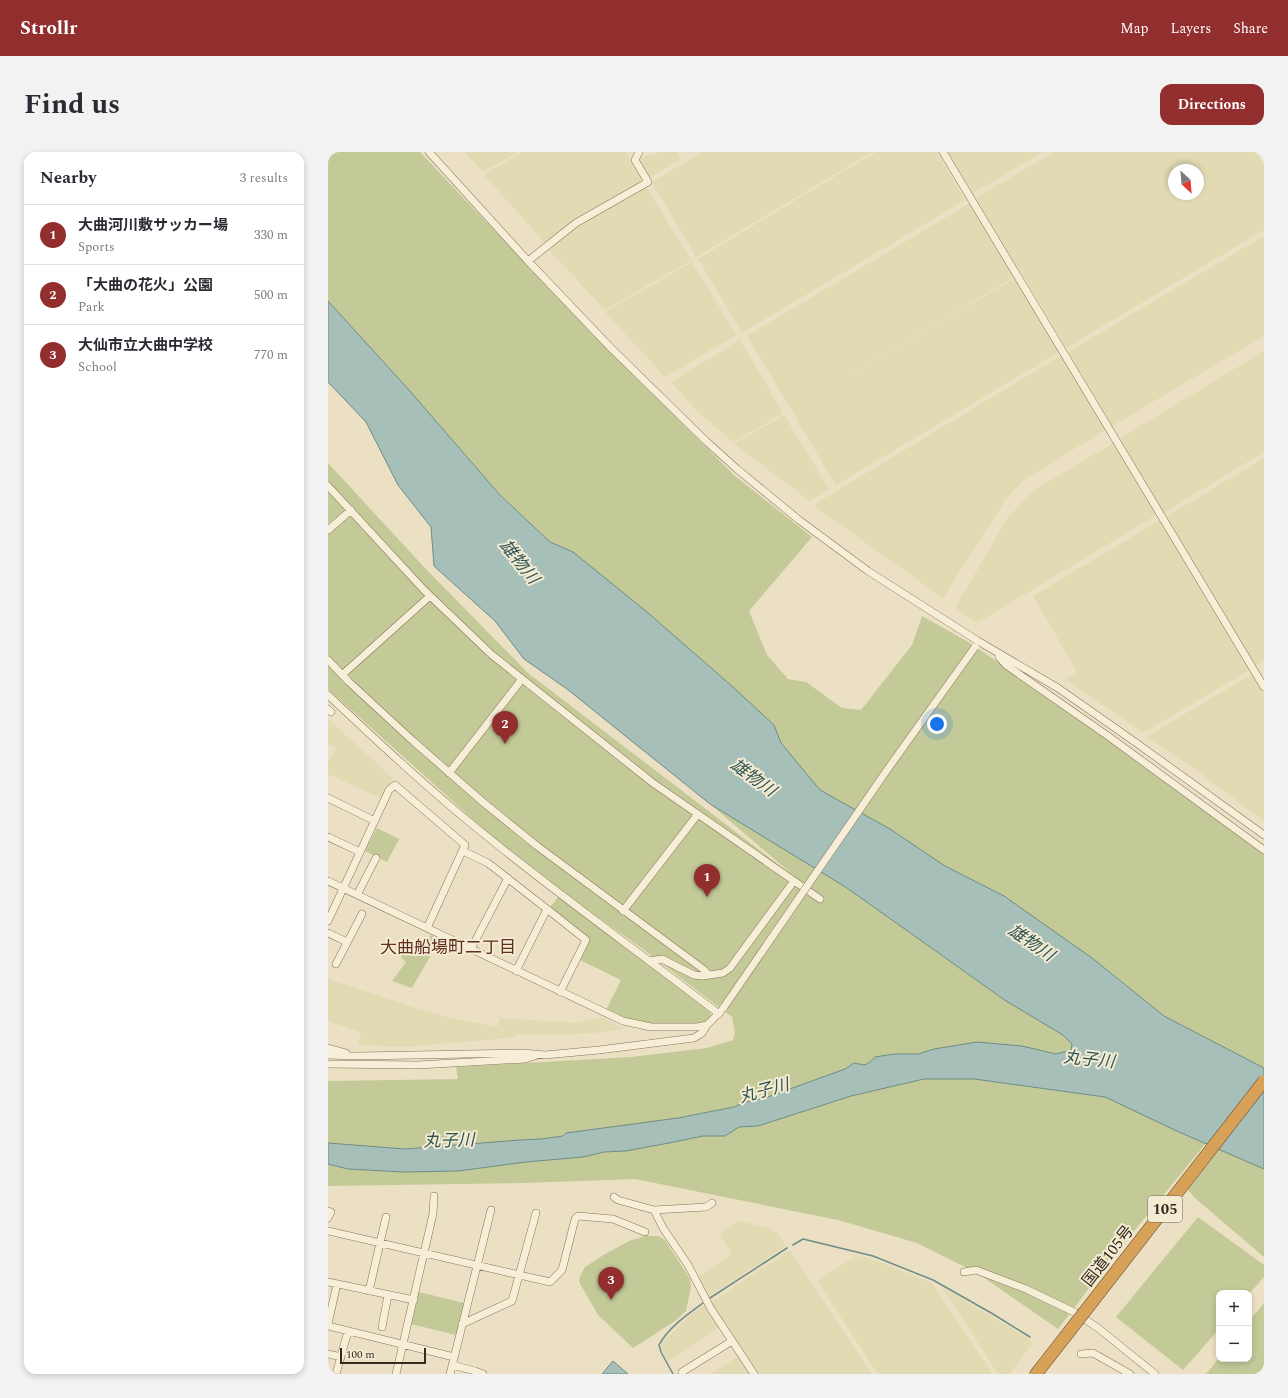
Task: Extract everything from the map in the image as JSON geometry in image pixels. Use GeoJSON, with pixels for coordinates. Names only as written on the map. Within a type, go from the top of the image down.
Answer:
{"type":"FeatureCollection","features":[{"type":"Feature","properties":{"kind":"highway","name":"国道105号"},"geometry":{"type":"LineString","coordinates":[[1036,1374],[1264,1081]]}},
{"type":"Feature","properties":{"kind":"street"},"geometry":{"type":"LineString","coordinates":[[429,152],[528,261],[638,375],[737,470],[799,520],[868,571],[976,644],[996,653],[1058,688],[1264,835]]}},
{"type":"Feature","properties":{"kind":"street"},"geometry":{"type":"LineString","coordinates":[[528,261],[576,223],[648,182],[635,160],[639,152]]}},
{"type":"Feature","properties":{"kind":"street"},"geometry":{"type":"LineString","coordinates":[[943,152],[1264,687]]}},
{"type":"Feature","properties":{"kind":"street"},"geometry":{"type":"LineString","coordinates":[[328,486],[430,596],[492,655],[653,783],[820,899]]}},
{"type":"Feature","properties":{"kind":"street"},"geometry":{"type":"LineString","coordinates":[[328,530],[350,510]]}},
{"type":"Feature","properties":{"kind":"street"},"geometry":{"type":"LineString","coordinates":[[342,675],[430,596]]}},
{"type":"Feature","properties":{"kind":"street"},"geometry":{"type":"LineString","coordinates":[[328,1055],[360,1056],[523,1053],[545,1055],[694,1038],[702,1033],[707,1025],[724,1007],[976,644]]}},
{"type":"Feature","properties":{"kind":"street"},"geometry":{"type":"LineString","coordinates":[[996,653],[1006,665],[1114,740],[1264,850]]}},
{"type":"Feature","properties":{"kind":"street"},"geometry":{"type":"LineString","coordinates":[[328,660],[342,675],[484,803],[537,846],[709,975]]}},
{"type":"Feature","properties":{"kind":"street"},"geometry":{"type":"LineString","coordinates":[[449,772],[522,679]]}},
{"type":"Feature","properties":{"kind":"street"},"geometry":{"type":"LineString","coordinates":[[328,695],[408,771],[473,825],[531,872],[719,1014]]}},
{"type":"Feature","properties":{"kind":"street"},"geometry":{"type":"LineString","coordinates":[[328,921],[389,790],[395,785],[465,845],[426,928]]}},
{"type":"Feature","properties":{"kind":"street"},"geometry":{"type":"LineString","coordinates":[[328,798],[375,820]]}},
{"type":"Feature","properties":{"kind":"street"},"geometry":{"type":"LineString","coordinates":[[623,910],[698,814]]}},
{"type":"Feature","properties":{"kind":"street"},"geometry":{"type":"LineString","coordinates":[[328,837],[360,852]]}},
{"type":"Feature","properties":{"kind":"street"},"geometry":{"type":"LineString","coordinates":[[463,851],[488,863],[586,940],[560,992]]}},
{"type":"Feature","properties":{"kind":"street"},"geometry":{"type":"LineString","coordinates":[[357,895],[376,858]]}},
{"type":"Feature","properties":{"kind":"street"},"geometry":{"type":"LineString","coordinates":[[471,949],[508,878]]}},
{"type":"Feature","properties":{"kind":"street"},"geometry":{"type":"LineString","coordinates":[[328,881],[623,1021],[650,1027],[697,1027],[707,1025]]}},
{"type":"Feature","properties":{"kind":"street"},"geometry":{"type":"LineString","coordinates":[[650,961],[662,959],[694,975],[703,976],[723,973],[730,968],[794,881]]}},
{"type":"Feature","properties":{"kind":"street"},"geometry":{"type":"LineString","coordinates":[[516,971],[547,909]]}},
{"type":"Feature","properties":{"kind":"street"},"geometry":{"type":"LineString","coordinates":[[336,964],[362,914]]}},
{"type":"Feature","properties":{"kind":"street"},"geometry":{"type":"LineString","coordinates":[[328,933],[347,942]]}},
{"type":"Feature","properties":{"kind":"street"},"geometry":{"type":"LineString","coordinates":[[328,1048],[360,1056]]}},
{"type":"Feature","properties":{"kind":"street"},"geometry":{"type":"LineString","coordinates":[[328,1064],[418,1065],[525,1059],[532,1058],[537,1055]]}},
{"type":"Feature","properties":{"kind":"street"},"geometry":{"type":"LineString","coordinates":[[396,1374],[433,1214],[434,1196]]}},
{"type":"Feature","properties":{"kind":"street"},"geometry":{"type":"LineString","coordinates":[[614,1197],[618,1200],[654,1210],[706,1207],[712,1203]]}},
{"type":"Feature","properties":{"kind":"street"},"geometry":{"type":"LineString","coordinates":[[450,1374],[491,1210]]}},
{"type":"Feature","properties":{"kind":"street"},"geometry":{"type":"LineString","coordinates":[[654,1210],[663,1228],[688,1265],[711,1309],[754,1374]]}},
{"type":"Feature","properties":{"kind":"street"},"geometry":{"type":"LineString","coordinates":[[328,1211],[331,1212],[328,1218]]}},
{"type":"Feature","properties":{"kind":"street"},"geometry":{"type":"LineString","coordinates":[[462,1324],[512,1301],[536,1213]]}},
{"type":"Feature","properties":{"kind":"street"},"geometry":{"type":"LineString","coordinates":[[328,1231],[550,1282],[562,1270],[575,1219],[578,1216],[613,1218],[646,1232]]}},
{"type":"Feature","properties":{"kind":"street"},"geometry":{"type":"LineString","coordinates":[[370,1292],[386,1217]]}},
{"type":"Feature","properties":{"kind":"street"},"geometry":{"type":"LineString","coordinates":[[964,1272],[976,1270],[1026,1289],[1074,1312],[1098,1328],[1155,1374]]}},
{"type":"Feature","properties":{"kind":"street"},"geometry":{"type":"LineString","coordinates":[[328,1282],[388,1296],[414,1300]]}},
{"type":"Feature","properties":{"kind":"street"},"geometry":{"type":"LineString","coordinates":[[337,1284],[328,1325],[454,1357]]}},
{"type":"Feature","properties":{"kind":"street"},"geometry":{"type":"LineString","coordinates":[[382,1327],[388,1296]]}},
{"type":"Feature","properties":{"kind":"street"},"geometry":{"type":"LineString","coordinates":[[338,1374],[348,1331]]}},
{"type":"Feature","properties":{"kind":"street"},"geometry":{"type":"LineString","coordinates":[[682,1372],[732,1341]]}},
{"type":"Feature","properties":{"kind":"street"},"geometry":{"type":"LineString","coordinates":[[1081,1354],[1093,1353],[1130,1374]]}},
{"type":"Feature","properties":{"kind":"street"},"geometry":{"type":"LineString","coordinates":[[328,1354],[341,1357]]}},
{"type":"Feature","properties":{"kind":"street"},"geometry":{"type":"LineString","coordinates":[[452,1365],[483,1374]]}},
{"type":"Feature","properties":{"kind":"shaded area"},"geometry":{"type":"Polygon","coordinates":[[[464,152],[518,152],[483,172],[464,152]]]}},
{"type":"Feature","properties":{"kind":"shaded area"},"geometry":{"type":"Polygon","coordinates":[[[522,152],[626,152],[643,181],[576,219],[546,244],[484,175],[522,152]]]}},
{"type":"Feature","properties":{"kind":"shaded area"},"geometry":{"type":"Polygon","coordinates":[[[661,152],[677,152],[680,159],[649,178],[639,158],[661,152]]]}},
{"type":"Feature","properties":{"kind":"shaded area"},"geometry":{"type":"Polygon","coordinates":[[[703,152],[872,152],[696,257],[652,182],[703,152]]]}},
{"type":"Feature","properties":{"kind":"shaded area"},"geometry":{"type":"Polygon","coordinates":[[[876,152],[937,152],[965,200],[742,333],[698,259],[876,152]]]}},
{"type":"Feature","properties":{"kind":"shaded area"},"geometry":{"type":"Polygon","coordinates":[[[948,152],[1043,152],[973,193],[948,152]]]}},
{"type":"Feature","properties":{"kind":"shaded area"},"geometry":{"type":"Polygon","coordinates":[[[1054,152],[1256,152],[1264,166],[1264,230],[1066,348],[976,198],[1054,152]]]}},
{"type":"Feature","properties":{"kind":"shaded area"},"geometry":{"type":"Polygon","coordinates":[[[646,186],[691,260],[605,310],[548,249],[578,226],[646,186]]]}},
{"type":"Feature","properties":{"kind":"shaded area"},"geometry":{"type":"Polygon","coordinates":[[[970,203],[1014,277],[822,392],[1015,278],[1059,352],[836,485],[747,336],[970,203]]]}},
{"type":"Feature","properties":{"kind":"shaded area"},"geometry":{"type":"Polygon","coordinates":[[[1264,236],[1264,336],[1112,426],[1068,352],[1264,236]]]}},
{"type":"Feature","properties":{"kind":"shaded area"},"geometry":{"type":"Polygon","coordinates":[[[692,262],[736,335],[665,377],[605,312],[692,262]]]}},
{"type":"Feature","properties":{"kind":"shaded area"},"geometry":{"type":"Polygon","coordinates":[[[740,340],[783,413],[733,442],[699,413],[671,382],[740,340]]]}},
{"type":"Feature","properties":{"kind":"shaded area"},"geometry":{"type":"Polygon","coordinates":[[[1264,351],[1264,452],[1163,513],[1119,439],[1264,351]]]}},
{"type":"Feature","properties":{"kind":"shaded area"},"geometry":{"type":"Polygon","coordinates":[[[1062,355],[1105,430],[1024,480],[1006,499],[943,598],[817,508],[815,504],[1062,355]]]}},
{"type":"Feature","properties":{"kind":"shaded area"},"geometry":{"type":"Polygon","coordinates":[[[784,415],[829,489],[810,501],[734,444],[784,415]]]}},
{"type":"Feature","properties":{"kind":"shaded area"},"geometry":{"type":"Polygon","coordinates":[[[1115,442],[1158,514],[977,623],[955,608],[1007,519],[1031,492],[1115,442]]]}},
{"type":"Feature","properties":{"kind":"shaded area"},"geometry":{"type":"Polygon","coordinates":[[[1264,458],[1264,661],[1255,666],[1166,517],[1264,458]]]}},
{"type":"Feature","properties":{"kind":"shaded area"},"geometry":{"type":"Polygon","coordinates":[[[1160,520],[1249,670],[1143,733],[1065,679],[1077,672],[1033,596],[1160,520]]]}},
{"type":"Feature","properties":{"kind":"shaded area"},"geometry":{"type":"Polygon","coordinates":[[[1252,674],[1264,693],[1264,821],[1185,762],[1146,737],[1252,674]]]}},
{"type":"Feature","properties":{"kind":"shaded area"},"geometry":{"type":"Polygon","coordinates":[[[328,719],[393,778],[382,799],[328,774],[328,762],[336,748],[328,744],[328,719]]]}},
{"type":"Feature","properties":{"kind":"shaded area"},"geometry":{"type":"Polygon","coordinates":[[[328,979],[418,1009],[455,1019],[497,1027],[500,1018],[578,1023],[601,1017],[625,1029],[594,1033],[551,1035],[520,1034],[509,1038],[403,1047],[357,1045],[361,1032],[328,1021],[328,979]]]}},
{"type":"Feature","properties":{"kind":"shaded area"},"geometry":{"type":"Polygon","coordinates":[[[738,1221],[769,1228],[777,1233],[786,1246],[708,1297],[697,1278],[732,1254],[719,1234],[738,1221]]]}},
{"type":"Feature","properties":{"kind":"shaded area"},"geometry":{"type":"Polygon","coordinates":[[[790,1250],[872,1374],[759,1374],[711,1302],[790,1250]]]}},
{"type":"Feature","properties":{"kind":"shaded area"},"geometry":{"type":"Polygon","coordinates":[[[856,1256],[869,1258],[932,1283],[993,1374],[878,1374],[817,1281],[856,1256]]]}},
{"type":"Feature","properties":{"kind":"shaded area"},"geometry":{"type":"Polygon","coordinates":[[[942,1287],[1028,1338],[1033,1343],[1010,1374],[998,1374],[942,1287]]]}},
{"type":"Feature","properties":{"kind":"shaded area"},"geometry":{"type":"Polygon","coordinates":[[[704,1305],[719,1328],[668,1361],[662,1350],[661,1344],[689,1316],[704,1305]]]}},
{"type":"Feature","properties":{"kind":"shaded area"},"geometry":{"type":"Polygon","coordinates":[[[738,1356],[749,1374],[711,1374],[738,1356]]]}},
{"type":"Feature","properties":{"kind":"green space"},"geometry":{"type":"Polygon","coordinates":[[[328,152],[420,152],[596,338],[735,476],[812,537],[749,611],[767,655],[788,679],[806,682],[842,708],[861,710],[912,645],[922,616],[970,643],[1094,728],[1264,855],[1264,1068],[1164,1016],[1092,958],[945,866],[890,829],[820,790],[781,743],[774,725],[573,553],[550,542],[499,494],[328,301],[328,152]]]}},
{"type":"Feature","properties":{"kind":"green space"},"geometry":{"type":"Polygon","coordinates":[[[328,463],[424,567],[528,673],[800,881],[710,804],[847,888],[1006,1001],[1063,1035],[1072,1044],[1071,1050],[1056,1054],[1022,1046],[934,1049],[918,1054],[894,1054],[864,1065],[854,1063],[845,1069],[765,1098],[746,1102],[734,1107],[678,1118],[541,1139],[405,1149],[328,1143],[328,1081],[458,1079],[456,1067],[631,1057],[707,1048],[733,1040],[735,1033],[732,1017],[636,944],[553,886],[487,832],[328,689],[328,463]]]}},
{"type":"Feature","properties":{"kind":"green space"},"geometry":{"type":"Polygon","coordinates":[[[377,828],[399,839],[387,862],[365,851],[377,828]]]}},
{"type":"Feature","properties":{"kind":"green space"},"geometry":{"type":"Polygon","coordinates":[[[559,896],[710,1012],[711,1016],[705,1022],[697,1024],[656,1024],[629,1020],[606,1010],[621,980],[580,960],[590,939],[550,907],[559,896]]]}},
{"type":"Feature","properties":{"kind":"green space"},"geometry":{"type":"Polygon","coordinates":[[[431,935],[437,939],[434,945],[436,946],[412,988],[392,981],[406,962],[401,957],[401,950],[403,946],[409,950],[417,939],[426,943],[431,935]]]}},
{"type":"Feature","properties":{"kind":"green space"},"geometry":{"type":"Polygon","coordinates":[[[924,1079],[974,1079],[1105,1097],[1206,1143],[1112,1258],[1058,1329],[977,1273],[917,1243],[838,1220],[635,1179],[524,1183],[328,1186],[328,1164],[348,1169],[404,1172],[458,1171],[526,1162],[583,1157],[604,1152],[626,1151],[703,1136],[725,1136],[739,1127],[758,1126],[851,1096],[924,1079]]]}},
{"type":"Feature","properties":{"kind":"green space"},"geometry":{"type":"Polygon","coordinates":[[[1219,1149],[1264,1169],[1264,1257],[1196,1199],[1188,1190],[1219,1149]]]}},
{"type":"Feature","properties":{"kind":"green space"},"geometry":{"type":"Polygon","coordinates":[[[1198,1217],[1264,1265],[1264,1277],[1252,1291],[1216,1290],[1216,1332],[1183,1370],[1116,1317],[1198,1217]]]}},
{"type":"Feature","properties":{"kind":"green space"},"geometry":{"type":"Polygon","coordinates":[[[645,1236],[658,1236],[665,1240],[690,1279],[691,1287],[686,1311],[675,1321],[633,1348],[598,1315],[579,1282],[580,1276],[585,1267],[629,1241],[645,1236]]]}},
{"type":"Feature","properties":{"kind":"green space"},"geometry":{"type":"Polygon","coordinates":[[[419,1292],[464,1303],[456,1335],[411,1324],[419,1292]]]}},
{"type":"Feature","properties":{"kind":"green space"},"geometry":{"type":"Polygon","coordinates":[[[1264,1303],[1264,1374],[1206,1374],[1216,1362],[1252,1362],[1252,1317],[1264,1303]]]}},
{"type":"Feature","properties":{"kind":"water"},"geometry":{"type":"Polygon","coordinates":[[[328,301],[409,390],[499,494],[550,542],[573,552],[647,612],[733,687],[774,725],[781,743],[820,790],[890,829],[945,866],[1004,896],[1092,958],[1164,1016],[1264,1068],[1264,1169],[1179,1132],[1105,1097],[974,1079],[924,1079],[851,1096],[758,1126],[739,1127],[725,1136],[703,1136],[626,1151],[604,1152],[583,1157],[526,1162],[458,1171],[404,1172],[348,1169],[328,1164],[328,1143],[405,1149],[541,1139],[563,1136],[566,1133],[678,1118],[734,1107],[746,1102],[765,1098],[845,1069],[854,1063],[864,1065],[869,1063],[875,1057],[894,1054],[918,1054],[934,1049],[977,1042],[1022,1046],[1056,1054],[1071,1050],[1072,1044],[1063,1035],[1006,1001],[847,888],[710,804],[567,689],[524,659],[495,621],[434,566],[431,527],[398,485],[366,422],[328,382],[328,301]]]}},
{"type":"Feature","properties":{"kind":"water"},"geometry":{"type":"Polygon","coordinates":[[[613,1361],[628,1374],[602,1374],[613,1361]]]}},
{"type":"Feature","properties":{"kind":"waterway"},"geometry":{"type":"LineString","coordinates":[[793,1245],[803,1239],[873,1256],[933,1280],[1030,1337]]}},
{"type":"Feature","properties":{"kind":"waterway"},"geometry":{"type":"LineString","coordinates":[[710,1298],[787,1248]]}},
{"type":"Feature","properties":{"kind":"waterway"},"geometry":{"type":"LineString","coordinates":[[673,1374],[661,1352],[659,1345],[673,1327],[703,1303]]}},
{"type":"Feature","properties":{"kind":"place","name":"「大曲の花火」公園"},"geometry":{"type":"Point","coordinates":[505,744]}},
{"type":"Feature","properties":{"kind":"place","name":"大曲河川敷サッカー場"},"geometry":{"type":"Point","coordinates":[707,897]}},
{"type":"Feature","properties":{"kind":"place","name":"大仙市立大曲中学校"},"geometry":{"type":"Point","coordinates":[611,1300]}},
{"type":"Feature","properties":{"kind":"district","name":"大曲船場町二丁目"},"geometry":{"type":"Point","coordinates":[448,948]}},
{"type":"Feature","properties":{"kind":"water label","name":"雄物川"},"geometry":{"type":"Point","coordinates":[519,562]}},
{"type":"Feature","properties":{"kind":"water label","name":"雄物川"},"geometry":{"type":"Point","coordinates":[753,778]}},
{"type":"Feature","properties":{"kind":"water label","name":"雄物川"},"geometry":{"type":"Point","coordinates":[1031,943]}},
{"type":"Feature","properties":{"kind":"water label","name":"丸子川"},"geometry":{"type":"Point","coordinates":[1089,1060]}},
{"type":"Feature","properties":{"kind":"water label","name":"丸子川"},"geometry":{"type":"Point","coordinates":[764,1091]}},
{"type":"Feature","properties":{"kind":"water label","name":"丸子川"},"geometry":{"type":"Point","coordinates":[449,1141]}}]}
